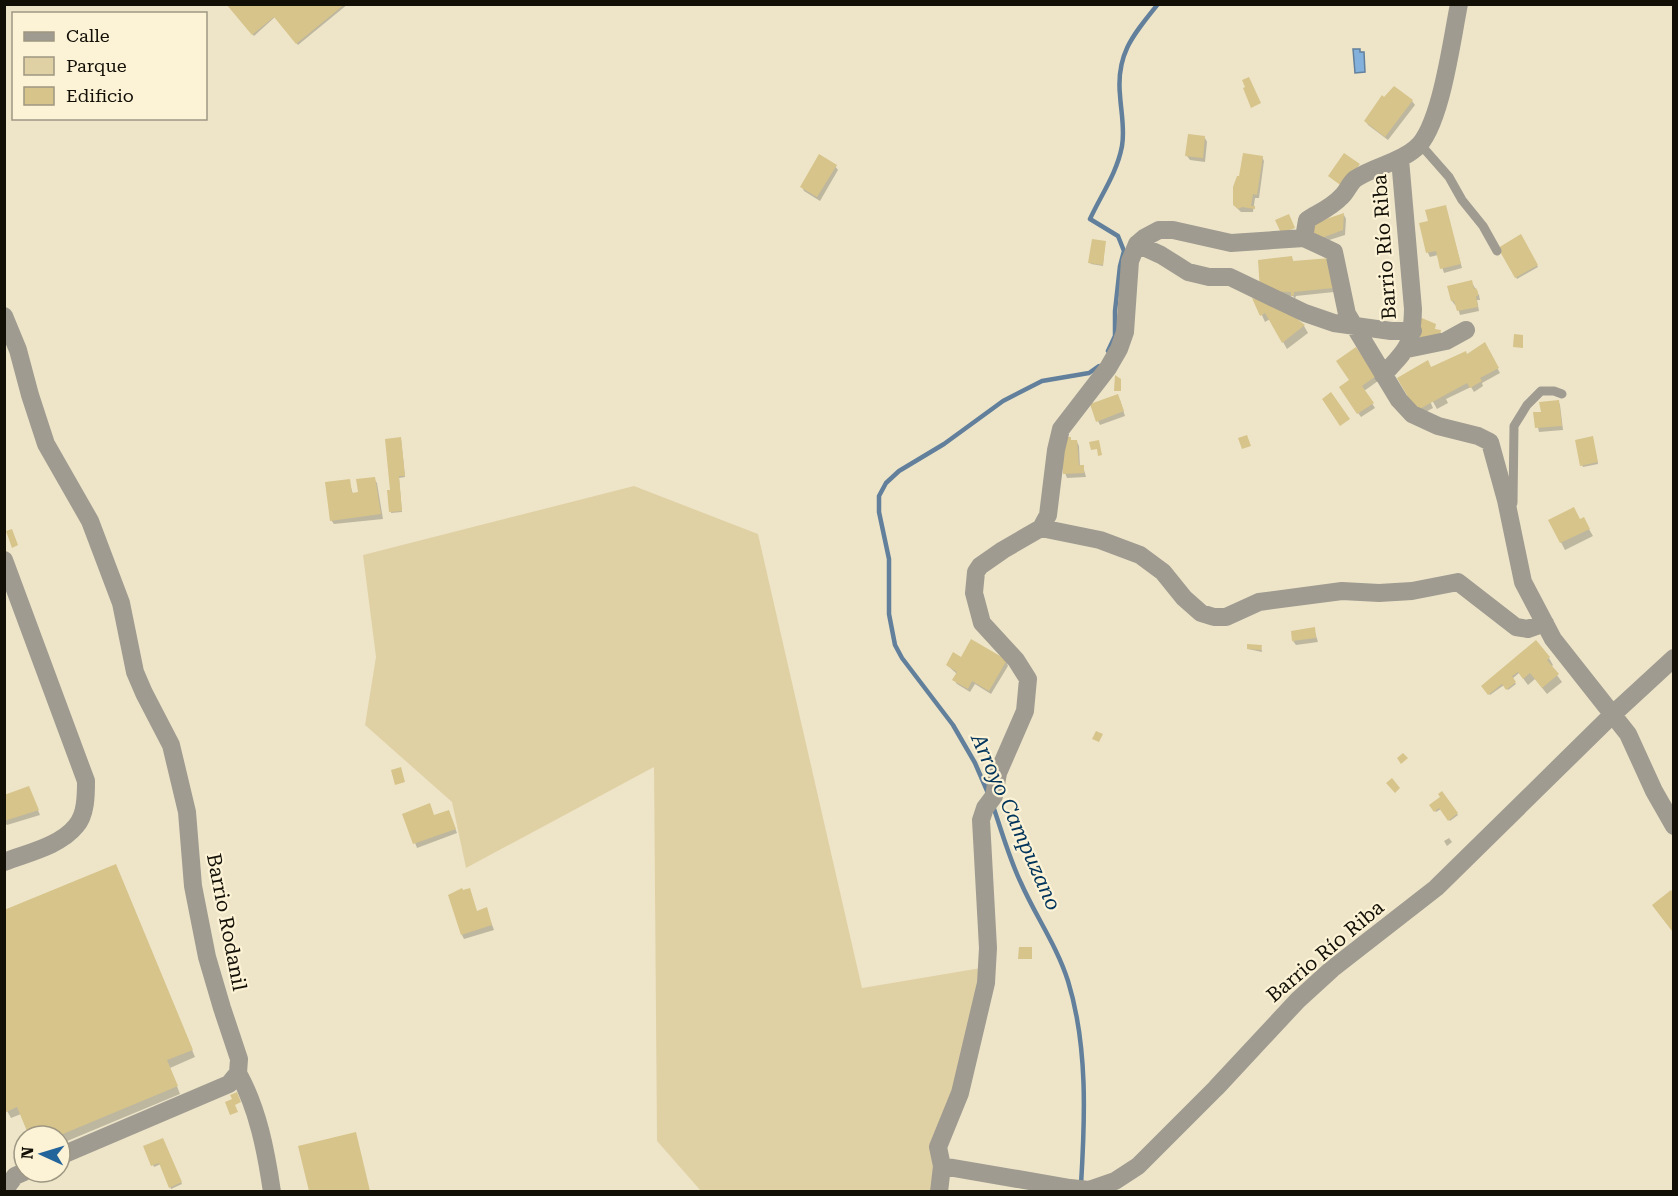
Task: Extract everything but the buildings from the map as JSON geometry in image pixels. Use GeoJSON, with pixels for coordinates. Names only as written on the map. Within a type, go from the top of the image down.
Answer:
{"type":"FeatureCollection","features":[{"type":"Feature","properties":{"kind":"street","name":"Barrio Río Riba"},"geometry":{"type":"LineString","coordinates":[[1304,238],[1307,220],[1341,198],[1353,181],[1371,169],[1400,159],[1420,144],[1430,130],[1439,102],[1459,4]]}},
{"type":"Feature","properties":{"kind":"street","name":"Barrio Río Riba"},"geometry":{"type":"LineString","coordinates":[[1383,375],[1407,349],[1413,331],[1400,159]]}},
{"type":"Feature","properties":{"kind":"street","name":"Barrio Río Riba"},"geometry":{"type":"LineString","coordinates":[[942,1166],[1089,1190],[1115,1181],[1138,1166],[1216,1088],[1298,1000],[1332,969],[1436,888],[1612,715],[1553,639],[1523,582],[1490,442],[1478,436],[1438,426],[1412,414],[1399,400],[1358,334],[1356,327],[1347,314],[1334,252],[1304,238],[1231,243],[1173,230],[1159,230],[1137,244],[1161,255],[1188,272],[1209,277],[1230,277],[1317,318],[1356,327],[1413,331]]}},
{"type":"Feature","properties":{"kind":"street"},"geometry":{"type":"LineString","coordinates":[[939,1191],[942,1166],[938,1147],[960,1093],[986,983],[987,927],[981,820],[1000,766],[1025,711],[1028,679],[1016,660],[982,623],[974,593],[976,573],[980,566],[1003,550],[1041,528],[1048,515],[1056,450],[1061,429],[1098,382],[1119,349],[1125,332],[1130,261],[1137,244]]}},
{"type":"Feature","properties":{"kind":"street","name":"Barrio Rodanil"},"geometry":{"type":"LineString","coordinates":[[4,316],[18,350],[46,444],[90,521],[121,603],[135,672],[171,745],[187,812],[193,886],[207,957],[239,1059],[238,1073],[250,1094],[267,1160],[272,1191]]}},
{"type":"Feature","properties":{"kind":"street"},"geometry":{"type":"LineString","coordinates":[[1407,349],[1446,341],[1466,330]]}},
{"type":"Feature","properties":{"kind":"street"},"geometry":{"type":"LineString","coordinates":[[1041,528],[1100,540],[1140,555],[1163,572],[1184,598],[1201,613],[1214,617],[1226,617],[1259,602],[1342,591],[1379,593],[1412,591],[1458,582],[1516,627],[1528,629],[1545,624]]}},
{"type":"Feature","properties":{"kind":"street"},"geometry":{"type":"LineString","coordinates":[[4,560],[86,781],[86,803],[78,825],[60,839],[4,862]]}},
{"type":"Feature","properties":{"kind":"street"},"geometry":{"type":"LineString","coordinates":[[1674,658],[1612,715],[1628,734],[1654,791],[1674,826]]}},
{"type":"Feature","properties":{"kind":"street"},"geometry":{"type":"LineString","coordinates":[[72,1151],[229,1084],[238,1073]]}},
{"type":"Feature","properties":{"kind":"lane"},"geometry":{"type":"LineString","coordinates":[[1420,144],[1449,177],[1462,200],[1483,226],[1497,251]]}},
{"type":"Feature","properties":{"kind":"lane"},"geometry":{"type":"LineString","coordinates":[[1508,514],[1513,503],[1514,426],[1527,405],[1541,391],[1554,391],[1562,394]]}},
{"type":"Feature","properties":{"kind":"green space"},"geometry":{"type":"Polygon","coordinates":[[[634,486],[758,534],[862,988],[987,967],[933,1191],[701,1191],[657,1141],[654,767],[466,868],[452,802],[365,725],[376,657],[363,555],[634,486]]]}},
{"type":"Feature","properties":{"kind":"water"},"geometry":{"type":"Polygon","coordinates":[[[1353,49],[1360,49],[1360,52],[1364,52],[1365,72],[1355,73],[1353,49]]]}},
{"type":"Feature","properties":{"kind":"waterway","name":"Arroyo Campuzano"},"geometry":{"type":"LineString","coordinates":[[1108,351],[1115,336],[1115,311],[1124,251],[1118,236],[1090,219],[1113,175],[1120,156],[1123,127],[1119,81],[1124,56],[1134,36],[1158,4]]}},
{"type":"Feature","properties":{"kind":"waterway","name":"Arroyo Campuzano"},"geometry":{"type":"LineString","coordinates":[[988,793],[975,763],[953,725],[902,658],[895,645],[889,614],[889,559],[879,512],[879,496],[886,483],[899,471],[944,444],[1003,401],[1042,381],[1089,373],[1099,366]]}},
{"type":"Feature","properties":{"kind":"waterway","name":"Arroyo Campuzano"},"geometry":{"type":"LineString","coordinates":[[993,806],[1017,874],[1063,968],[1074,1006],[1084,1083],[1081,1185]]}}]}
